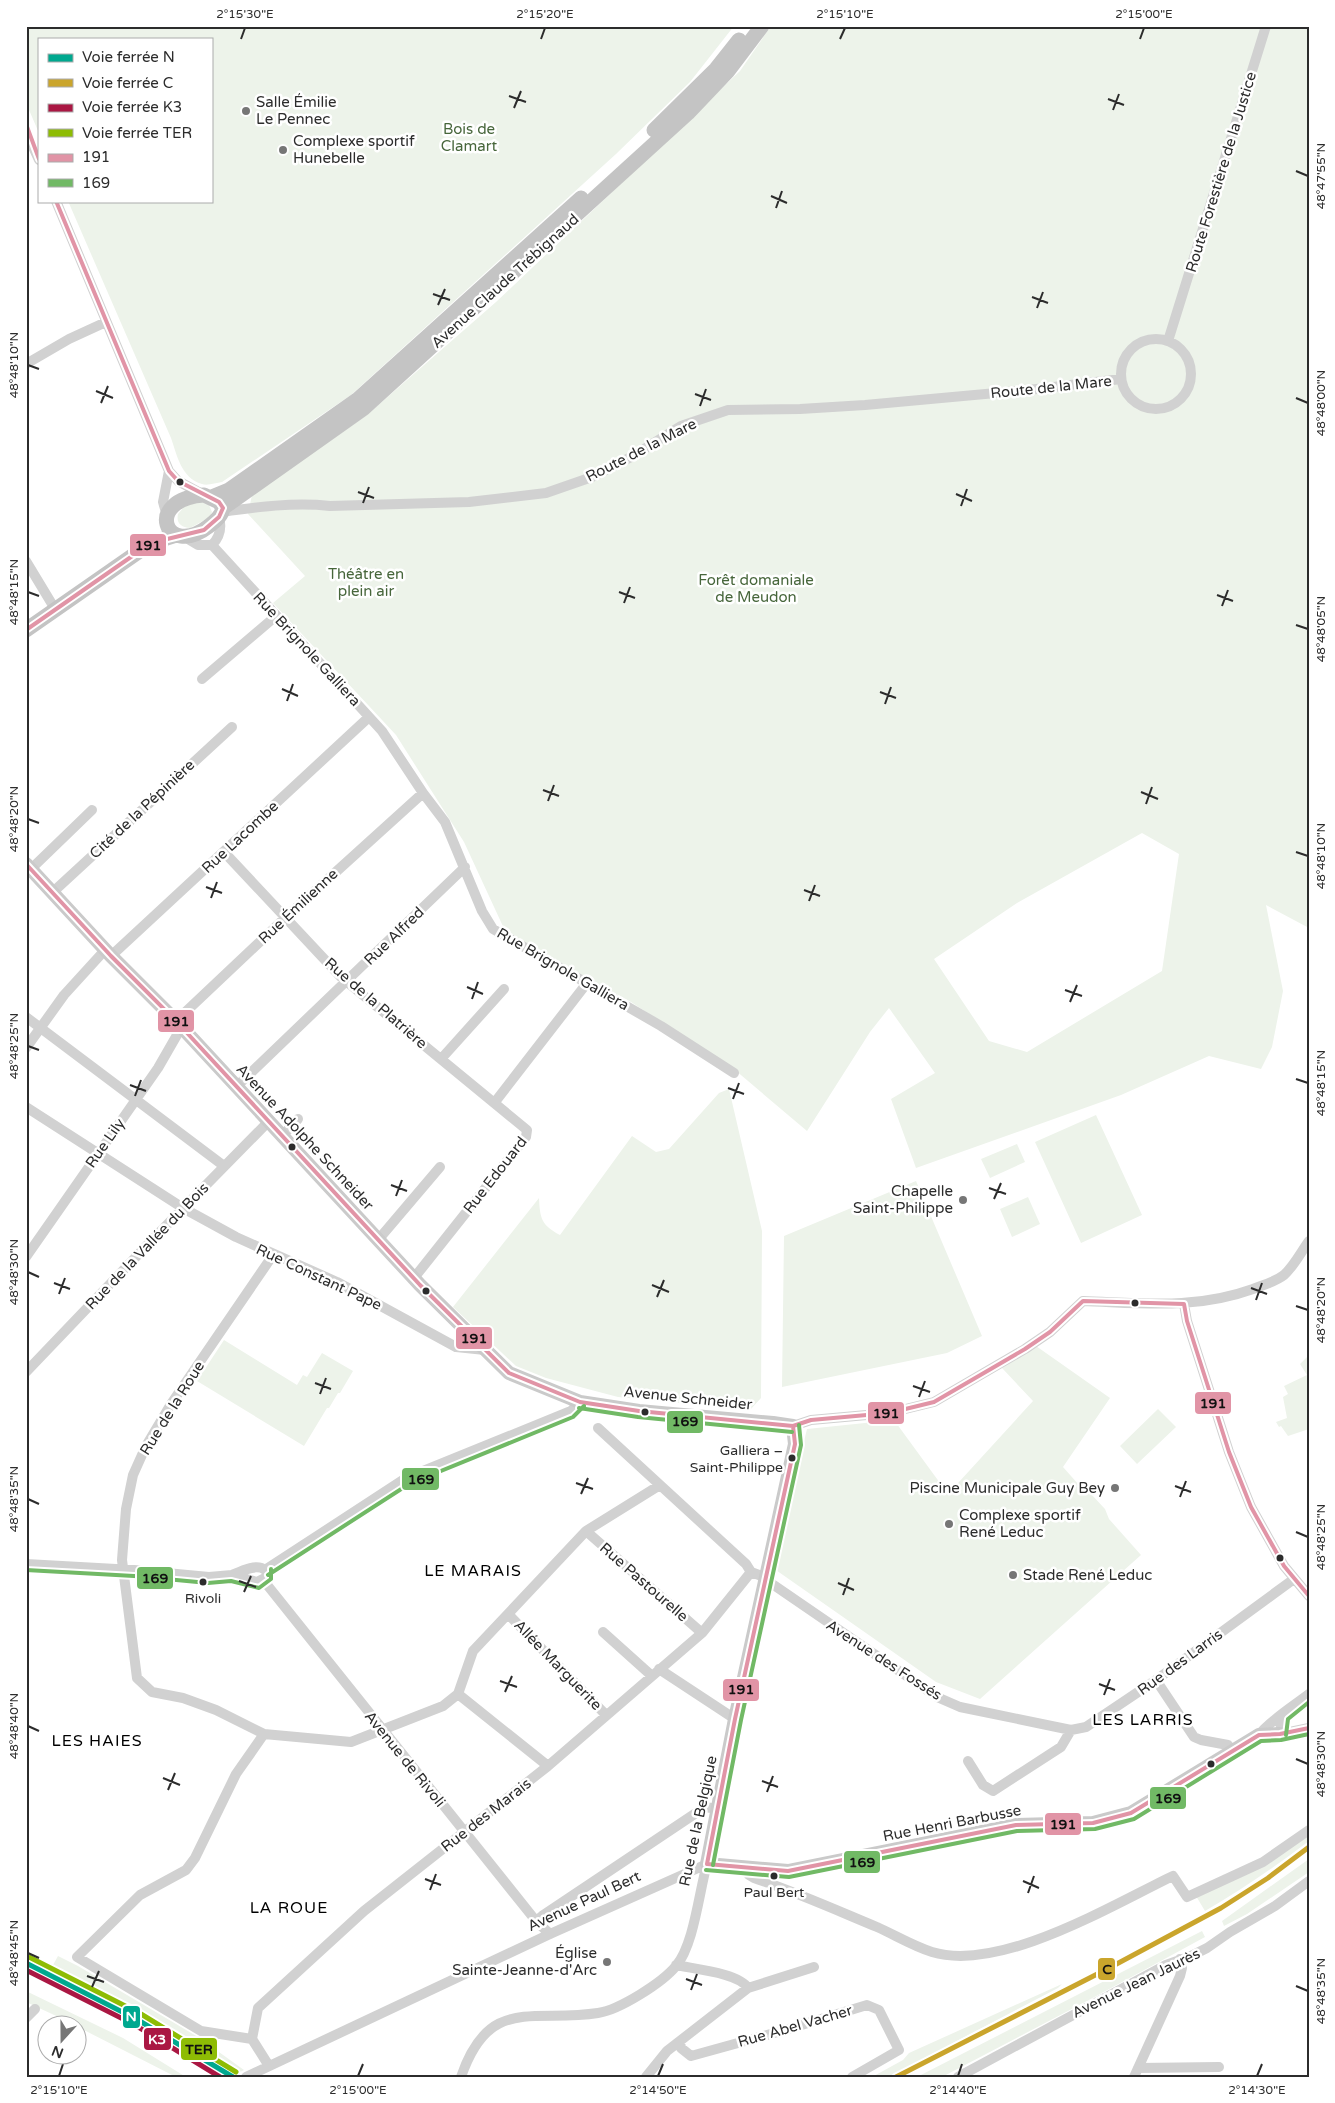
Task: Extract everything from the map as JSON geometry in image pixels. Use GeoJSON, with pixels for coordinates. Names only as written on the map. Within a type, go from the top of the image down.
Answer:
{"type":"FeatureCollection","features":[{"type":"Feature","properties":{"kind":"main road","name":"Avenue Claude Trébignaud"},"geometry":{"type":"LineString","coordinates":[[216,506],[229,490],[357,400],[632,152],[716,69],[749,26]]}},
{"type":"Feature","properties":{"kind":"main road","name":"Avenue Claude Trébignaud"},"geometry":{"type":"LineString","coordinates":[[216,506],[363,410],[688,113],[728,71],[762,26]]}},
{"type":"Feature","properties":{"kind":"main road"},"geometry":{"type":"LineString","coordinates":[[26,630],[151,542],[178,502],[189,496],[216,506],[204,530],[151,542]]}},
{"type":"Feature","properties":{"kind":"main road"},"geometry":{"type":"LineString","coordinates":[[166,519],[168,530],[180,536]]}},
{"type":"Feature","properties":{"kind":"street","name":"Route Forestière de la Justice"},"geometry":{"type":"LineString","coordinates":[[1168,341],[1266,26]]}},
{"type":"Feature","properties":{"kind":"street"},"geometry":{"type":"LineString","coordinates":[[26,123],[27,135],[38,158]]}},
{"type":"Feature","properties":{"kind":"street"},"geometry":{"type":"LineString","coordinates":[[56,202],[169,471],[178,481],[216,506],[222,526],[217,540],[212,545],[198,545],[180,536]]}},
{"type":"Feature","properties":{"kind":"street"},"geometry":{"type":"LineString","coordinates":[[26,364],[106,322]]}},
{"type":"Feature","properties":{"kind":"street"},"geometry":{"type":"LineString","coordinates":[[1155,339],[1168,341],[1180,349],[1188,360],[1191,371],[1186,393],[1175,404],[1157,409],[1137,404],[1124,389],[1121,379],[1121,368],[1125,357],[1132,348],[1141,342],[1155,339]]}},
{"type":"Feature","properties":{"kind":"street","name":"Route de la Mare"},"geometry":{"type":"LineString","coordinates":[[216,506],[252,507],[312,504],[330,506],[469,502],[546,493],[592,477],[633,456],[682,426],[728,410],[800,409],[865,405],[1028,390],[1121,379]]}},
{"type":"Feature","properties":{"kind":"street"},"geometry":{"type":"LineString","coordinates":[[166,519],[163,502],[169,471]]}},
{"type":"Feature","properties":{"kind":"street","name":"Rue Brignole Galliera"},"geometry":{"type":"LineString","coordinates":[[212,545],[382,731],[423,793],[445,822],[482,911],[494,929],[661,1026],[734,1073]]}},
{"type":"Feature","properties":{"kind":"street"},"geometry":{"type":"LineString","coordinates":[[26,561],[55,610]]}},
{"type":"Feature","properties":{"kind":"street"},"geometry":{"type":"LineString","coordinates":[[202,679],[276,616]]}},
{"type":"Feature","properties":{"kind":"street","name":"Rue Lacombe"},"geometry":{"type":"LineString","coordinates":[[26,1048],[64,995],[108,953],[224,852],[369,717]]}},
{"type":"Feature","properties":{"kind":"street","name":"Cité de la Pépinière"},"geometry":{"type":"LineString","coordinates":[[53,892],[232,727]]}},
{"type":"Feature","properties":{"kind":"street","name":"Rue Émilienne"},"geometry":{"type":"LineString","coordinates":[[178,1024],[285,918],[423,793]]}},
{"type":"Feature","properties":{"kind":"street"},"geometry":{"type":"LineString","coordinates":[[29,867],[92,810]]}},
{"type":"Feature","properties":{"kind":"street","name":"Rue de la Platrière"},"geometry":{"type":"LineString","coordinates":[[224,852],[346,982],[494,1102]]}},
{"type":"Feature","properties":{"kind":"street","name":"Avenue Adolphe Schneider"},"geometry":{"type":"LineString","coordinates":[[29,867],[108,953],[269,1121],[378,1240],[485,1350],[510,1373],[580,1402]]}},
{"type":"Feature","properties":{"kind":"street","name":"Rue Alfred"},"geometry":{"type":"LineString","coordinates":[[236,1087],[465,867]]}},
{"type":"Feature","properties":{"kind":"street"},"geometry":{"type":"LineString","coordinates":[[494,1102],[587,983]]}},
{"type":"Feature","properties":{"kind":"street"},"geometry":{"type":"LineString","coordinates":[[441,1059],[504,989]]}},
{"type":"Feature","properties":{"kind":"street"},"geometry":{"type":"LineString","coordinates":[[26,1017],[224,1166]]}},
{"type":"Feature","properties":{"kind":"street","name":"Rue Lily"},"geometry":{"type":"LineString","coordinates":[[26,1257],[158,1068],[178,1024]]}},
{"type":"Feature","properties":{"kind":"street","name":"Rue Edouard"},"geometry":{"type":"LineString","coordinates":[[414,1278],[528,1133],[524,1127],[494,1102]]}},
{"type":"Feature","properties":{"kind":"street","name":"Rue Constant Pape"},"geometry":{"type":"LineString","coordinates":[[26,1106],[182,1208],[273,1255],[336,1282],[456,1346],[485,1350]]}},
{"type":"Feature","properties":{"kind":"street"},"geometry":{"type":"LineString","coordinates":[[282,1136],[298,1119]]}},
{"type":"Feature","properties":{"kind":"street","name":"Rue de la Vallée du Bois"},"geometry":{"type":"LineString","coordinates":[[26,1372],[182,1208],[269,1121]]}},
{"type":"Feature","properties":{"kind":"street"},"geometry":{"type":"LineString","coordinates":[[378,1240],[440,1167]]}},
{"type":"Feature","properties":{"kind":"street"},"geometry":{"type":"LineString","coordinates":[[793,1426],[811,1420],[889,1413],[934,1402],[1025,1349],[1050,1332],[1083,1301],[1184,1304],[1238,1294],[1283,1276],[1309,1241]]}},
{"type":"Feature","properties":{"kind":"street","name":"Rue de la Roue"},"geometry":{"type":"LineString","coordinates":[[264,1734],[216,1710],[183,1698],[152,1692],[137,1678],[122,1570],[126,1510],[133,1475],[146,1446],[171,1404],[273,1255]]}},
{"type":"Feature","properties":{"kind":"street"},"geometry":{"type":"LineString","coordinates":[[1184,1304],[1187,1321],[1226,1443],[1251,1507],[1276,1553],[1309,1596]]}},
{"type":"Feature","properties":{"kind":"street"},"geometry":{"type":"LineString","coordinates":[[26,1564],[209,1577],[232,1575],[266,1576],[265,1570],[406,1478],[571,1411],[580,1402]]}},
{"type":"Feature","properties":{"kind":"street","name":"Avenue Schneider"},"geometry":{"type":"LineString","coordinates":[[580,1402],[639,1411],[793,1426]]}},
{"type":"Feature","properties":{"kind":"street","name":"Rue de la Belgique"},"geometry":{"type":"LineString","coordinates":[[461,2077],[468,2057],[478,2042],[502,2021],[520,2016],[599,2013],[632,1999],[676,1965],[690,1935],[707,1864],[735,1719],[795,1444],[793,1426]]}},
{"type":"Feature","properties":{"kind":"street","name":"Avenue des Fossés"},"geometry":{"type":"LineString","coordinates":[[598,1428],[746,1564],[751,1572],[759,1575],[765,1581],[937,1697],[960,1707],[1071,1730]]}},
{"type":"Feature","properties":{"kind":"street"},"geometry":{"type":"LineString","coordinates":[[269,2066],[252,2039],[201,2031],[77,1957],[140,1895],[186,1870],[196,1858],[236,1774],[264,1734],[350,1742],[443,1706],[458,1694],[473,1651],[509,1615],[586,1531],[660,1485]]}},
{"type":"Feature","properties":{"kind":"street","name":"Rue Pastourelle"},"geometry":{"type":"LineString","coordinates":[[586,1531],[702,1633]]}},
{"type":"Feature","properties":{"kind":"street","name":"Rue des Marais"},"geometry":{"type":"LineString","coordinates":[[252,2039],[258,2008],[364,1911],[548,1766],[702,1633],[751,1572]]}},
{"type":"Feature","properties":{"kind":"street","name":"Avenue de Rivoli"},"geometry":{"type":"LineString","coordinates":[[255,1577],[536,1921],[550,1934]]}},
{"type":"Feature","properties":{"kind":"street","name":"Rue des Larris"},"geometry":{"type":"LineString","coordinates":[[1071,1730],[1086,1727],[1156,1680],[1294,1578]]}},
{"type":"Feature","properties":{"kind":"street","name":"Allée Marguerite"},"geometry":{"type":"LineString","coordinates":[[509,1615],[606,1715]]}},
{"type":"Feature","properties":{"kind":"street"},"geometry":{"type":"LineString","coordinates":[[604,1632],[655,1673],[735,1719]]}},
{"type":"Feature","properties":{"kind":"street"},"geometry":{"type":"LineString","coordinates":[[1156,1680],[1194,1736],[1201,1740],[1228,1745],[1232,1751]]}},
{"type":"Feature","properties":{"kind":"street"},"geometry":{"type":"LineString","coordinates":[[458,1694],[548,1766]]}},
{"type":"Feature","properties":{"kind":"street","name":"Rue Henri Barbusse"},"geometry":{"type":"LineString","coordinates":[[750,1868],[788,1871],[1016,1825],[1093,1823],[1131,1813],[1259,1735],[1264,1727],[1282,1716],[1309,1694]]}},
{"type":"Feature","properties":{"kind":"street"},"geometry":{"type":"LineString","coordinates":[[1282,1716],[1280,1734],[1309,1728]]}},
{"type":"Feature","properties":{"kind":"street"},"geometry":{"type":"LineString","coordinates":[[968,1761],[983,1785],[993,1791],[1060,1747],[1071,1730]]}},
{"type":"Feature","properties":{"kind":"street","name":"Rue Henri Barbusse"},"geometry":{"type":"LineString","coordinates":[[1259,1735],[1280,1734]]}},
{"type":"Feature","properties":{"kind":"street"},"geometry":{"type":"LineString","coordinates":[[536,1921],[705,1808],[718,1808]]}},
{"type":"Feature","properties":{"kind":"street"},"geometry":{"type":"LineString","coordinates":[[750,1868],[749,1875],[754,1878],[798,1893],[933,1952],[960,1956],[982,1955],[1018,1946],[1069,1926],[1173,1876],[1187,1897],[1263,1862],[1309,1830]]}},
{"type":"Feature","properties":{"kind":"street","name":"Avenue Paul Bert"},"geometry":{"type":"LineString","coordinates":[[247,2076],[550,1934],[707,1864],[750,1868]]}},
{"type":"Feature","properties":{"kind":"street","name":"Avenue Jean Jaurès"},"geometry":{"type":"LineString","coordinates":[[958,2077],[1166,1965],[1191,1956],[1216,1943],[1230,1932],[1286,1899],[1309,1881]]}},
{"type":"Feature","properties":{"kind":"street"},"geometry":{"type":"LineString","coordinates":[[1180,1960],[1182,1968],[1180,1976],[1136,2072],[1219,2067]]}},
{"type":"Feature","properties":{"kind":"street"},"geometry":{"type":"LineString","coordinates":[[676,1965],[732,1976],[746,1984],[748,1988]]}},
{"type":"Feature","properties":{"kind":"street"},"geometry":{"type":"LineString","coordinates":[[646,2077],[666,2051],[748,1988],[814,1967]]}},
{"type":"Feature","properties":{"kind":"street","name":"Rue Abel Vacher"},"geometry":{"type":"LineString","coordinates":[[680,2042],[681,2048],[691,2056],[867,2005],[879,2010],[899,2050],[852,2077]]}},
{"type":"Feature","properties":{"kind":"street"},"geometry":{"type":"LineString","coordinates":[[26,2018],[36,2009]]}},
{"type":"Feature","properties":{"kind":"green space","name":"Bois de Clamart"},"geometry":{"type":"Polygon","coordinates":[[[26,26],[734,26],[690,82],[616,154],[351,395],[222,482],[206,485],[189,477],[181,465],[68,202],[212,202],[212,38],[38,38],[38,131],[26,103],[26,26]]]}},
{"type":"Feature","properties":{"kind":"green space","name":"Forêt domaniale de Meudon"},"geometry":{"type":"Polygon","coordinates":[[[771,26],[1309,26],[1309,928],[1266,905],[1283,991],[1272,1047],[1261,1069],[1209,1056],[1121,1095],[916,1168],[891,1099],[935,1073],[889,1008],[870,1032],[807,1131],[735,1070],[631,1002],[507,935],[464,842],[396,735],[273,603],[305,576],[248,514],[252,495],[367,415],[496,302],[740,71],[771,26]],[[1142,833],[1017,903],[934,959],[989,1041],[1027,1052],[1162,971],[1179,854],[1142,833]]]}},
{"type":"Feature","properties":{"kind":"green space"},"geometry":{"type":"Polygon","coordinates":[[[199,501],[209,505],[212,512],[210,517],[190,528],[182,526],[178,520],[178,514],[184,507],[199,501]]]}},
{"type":"Feature","properties":{"kind":"green space"},"geometry":{"type":"Polygon","coordinates":[[[729,1089],[762,1231],[761,1398],[750,1410],[618,1397],[546,1378],[516,1366],[453,1307],[539,1198],[541,1216],[545,1224],[560,1235],[632,1136],[656,1152],[669,1149],[719,1093],[729,1089]]]}},
{"type":"Feature","properties":{"kind":"green space"},"geometry":{"type":"Polygon","coordinates":[[[1096,1115],[1142,1215],[1081,1243],[1035,1142],[1096,1115]]]}},
{"type":"Feature","properties":{"kind":"green space"},"geometry":{"type":"Polygon","coordinates":[[[1017,1144],[1025,1162],[990,1178],[981,1159],[1017,1144]]]}},
{"type":"Feature","properties":{"kind":"green space"},"geometry":{"type":"Polygon","coordinates":[[[916,1181],[982,1336],[947,1353],[782,1387],[784,1236],[916,1181]]]}},
{"type":"Feature","properties":{"kind":"green space"},"geometry":{"type":"Polygon","coordinates":[[[1028,1197],[1040,1224],[1012,1237],[1000,1209],[1028,1197]]]}},
{"type":"Feature","properties":{"kind":"green space"},"geometry":{"type":"Polygon","coordinates":[[[224,1340],[297,1385],[303,1375],[307,1377],[322,1353],[353,1371],[340,1393],[338,1393],[329,1408],[327,1408],[304,1446],[197,1381],[224,1340]]]}},
{"type":"Feature","properties":{"kind":"green space","name":"Complexe sportif René Leduc"},"geometry":{"type":"Polygon","coordinates":[[[1036,1346],[1110,1398],[1063,1467],[1105,1509],[1109,1519],[1141,1555],[980,1699],[936,1682],[773,1568],[807,1429],[894,1420],[948,1494],[1033,1401],[1002,1368],[1036,1346]]]}},
{"type":"Feature","properties":{"kind":"green space"},"geometry":{"type":"Polygon","coordinates":[[[1309,1355],[1309,1429],[1288,1436],[1276,1422],[1287,1418],[1283,1397],[1288,1394],[1284,1386],[1307,1375],[1300,1364],[1309,1355]]]}},
{"type":"Feature","properties":{"kind":"green space"},"geometry":{"type":"Polygon","coordinates":[[[1158,1409],[1176,1427],[1137,1464],[1120,1446],[1158,1409]]]}},
{"type":"Feature","properties":{"kind":"green space"},"geometry":{"type":"Polygon","coordinates":[[[1309,1834],[1309,1841],[1296,1851],[1205,1911],[1196,1896],[1309,1834]]]}},
{"type":"Feature","properties":{"kind":"green space"},"geometry":{"type":"Polygon","coordinates":[[[1309,1859],[1309,1872],[1247,1914],[1224,1926],[1222,1921],[1309,1859]]]}},
{"type":"Feature","properties":{"kind":"green space"},"geometry":{"type":"Polygon","coordinates":[[[1202,1931],[1205,1937],[942,2077],[917,2077],[1202,1931]]]}},
{"type":"Feature","properties":{"kind":"green space"},"geometry":{"type":"Polygon","coordinates":[[[26,1953],[53,1965],[58,1956],[78,1966],[198,2037],[244,2070],[238,2073],[96,1991],[26,1956],[26,1953]]]}},
{"type":"Feature","properties":{"kind":"green space"},"geometry":{"type":"Polygon","coordinates":[[[1062,1984],[1058,1988],[888,2077],[872,2077],[903,2060],[909,2053],[1062,1984]]]}},
{"type":"Feature","properties":{"kind":"green space"},"geometry":{"type":"Polygon","coordinates":[[[26,1991],[78,2016],[56,2016],[26,2002],[26,1991]]]}},
{"type":"Feature","properties":{"kind":"green space"},"geometry":{"type":"Polygon","coordinates":[[[88,2021],[123,2038],[186,2077],[176,2077],[88,2032],[88,2021]]]}},
{"type":"Feature","properties":{"kind":"rail line","name":"C"},"geometry":{"type":"LineString","coordinates":[[896,2077],[1111,1967],[1221,1908],[1268,1878],[1309,1847]]}},
{"type":"Feature","properties":{"kind":"rail line","name":"TER"},"geometry":{"type":"LineString","coordinates":[[29,1957],[141,2014],[236,2072]]}},
{"type":"Feature","properties":{"kind":"rail line","name":"N"},"geometry":{"type":"LineString","coordinates":[[26,1963],[138,2020],[233,2077]]}},
{"type":"Feature","properties":{"kind":"rail line","name":"K3"},"geometry":{"type":"LineString","coordinates":[[26,1970],[135,2025],[220,2077]]}},
{"type":"Feature","properties":{"kind":"transit line","name":"191"},"geometry":{"type":"LineString","coordinates":[[26,124],[38,156]]}},
{"type":"Feature","properties":{"kind":"transit line","name":"191"},"geometry":{"type":"LineString","coordinates":[[26,630],[151,543],[204,530],[219,517],[223,508],[219,502],[178,481],[169,471],[56,202]]}},
{"type":"Feature","properties":{"kind":"transit line","name":"191"},"geometry":{"type":"LineString","coordinates":[[26,864],[111,956],[176,1021],[420,1285],[509,1373],[580,1402],[639,1411],[793,1426],[811,1420],[889,1413],[934,1402],[1025,1349],[1050,1332],[1083,1301],[1184,1304],[1187,1321],[1229,1452],[1251,1507],[1284,1566],[1309,1596]]}},
{"type":"Feature","properties":{"kind":"transit line","name":"169"},"geometry":{"type":"LineString","coordinates":[[268,1575],[409,1484],[573,1417],[584,1406]]}},
{"type":"Feature","properties":{"kind":"transit line","name":"169"},"geometry":{"type":"LineString","coordinates":[[579,1408],[638,1417],[792,1432]]}},
{"type":"Feature","properties":{"kind":"transit line","name":"169"},"geometry":{"type":"LineString","coordinates":[[713,1865],[741,1720],[801,1445],[799,1425]]}},
{"type":"Feature","properties":{"kind":"transit line","name":"191"},"geometry":{"type":"LineString","coordinates":[[793,1426],[795,1444],[735,1719],[707,1864],[788,1871],[1016,1825],[1093,1823],[1131,1813],[1259,1735],[1280,1734],[1309,1728]]}},
{"type":"Feature","properties":{"kind":"transit line","name":"169"},"geometry":{"type":"LineString","coordinates":[[26,1570],[134,1576],[208,1583],[231,1581],[259,1588],[271,1579],[271,1569]]}},
{"type":"Feature","properties":{"kind":"transit line","name":"169"},"geometry":{"type":"LineString","coordinates":[[1286,1735],[1288,1719],[1309,1702]]}},
{"type":"Feature","properties":{"kind":"transit line","name":"169"},"geometry":{"type":"LineString","coordinates":[[706,1870],[789,1877],[1017,1831],[1095,1829],[1134,1819],[1261,1741],[1281,1740],[1309,1734]]}},
{"type":"Feature","properties":{"kind":"place","name":"Salle Émilie Le Pennec"},"geometry":{"type":"Point","coordinates":[246,111]}},
{"type":"Feature","properties":{"kind":"place","name":"Complexe sportif Hunebelle"},"geometry":{"type":"Point","coordinates":[283,150]}},
{"type":"Feature","properties":{"kind":"place","name":"Chapelle Saint-Philippe"},"geometry":{"type":"Point","coordinates":[963,1200]}},
{"type":"Feature","properties":{"kind":"place","name":"Galliera – Saint-Philippe"},"geometry":{"type":"Point","coordinates":[792,1458]}},
{"type":"Feature","properties":{"kind":"place","name":"Piscine Municipale Guy Bey"},"geometry":{"type":"Point","coordinates":[1115,1488]}},
{"type":"Feature","properties":{"kind":"place","name":"Complexe sportif René Leduc"},"geometry":{"type":"Point","coordinates":[949,1524]}},
{"type":"Feature","properties":{"kind":"place","name":"Stade René Leduc"},"geometry":{"type":"Point","coordinates":[1013,1575]}},
{"type":"Feature","properties":{"kind":"place","name":"Rivoli"},"geometry":{"type":"Point","coordinates":[203,1582]}},
{"type":"Feature","properties":{"kind":"place","name":"Paul Bert"},"geometry":{"type":"Point","coordinates":[774,1876]}},
{"type":"Feature","properties":{"kind":"place","name":"Église Sainte-Jeanne-d'Arc"},"geometry":{"type":"Point","coordinates":[607,1962]}},
{"type":"Feature","properties":{"kind":"district","name":"LE MARAIS"},"geometry":{"type":"Point","coordinates":[473,1570]}},
{"type":"Feature","properties":{"kind":"district","name":"LES LARRIS"},"geometry":{"type":"Point","coordinates":[1143,1719]}},
{"type":"Feature","properties":{"kind":"district","name":"LES HAIES"},"geometry":{"type":"Point","coordinates":[97,1740]}},
{"type":"Feature","properties":{"kind":"district","name":"LA ROUE"},"geometry":{"type":"Point","coordinates":[289,1907]}},
{"type":"Feature","properties":{"kind":"park label","name":"Théâtre en plein air"},"geometry":{"type":"Point","coordinates":[366,582]}}]}
